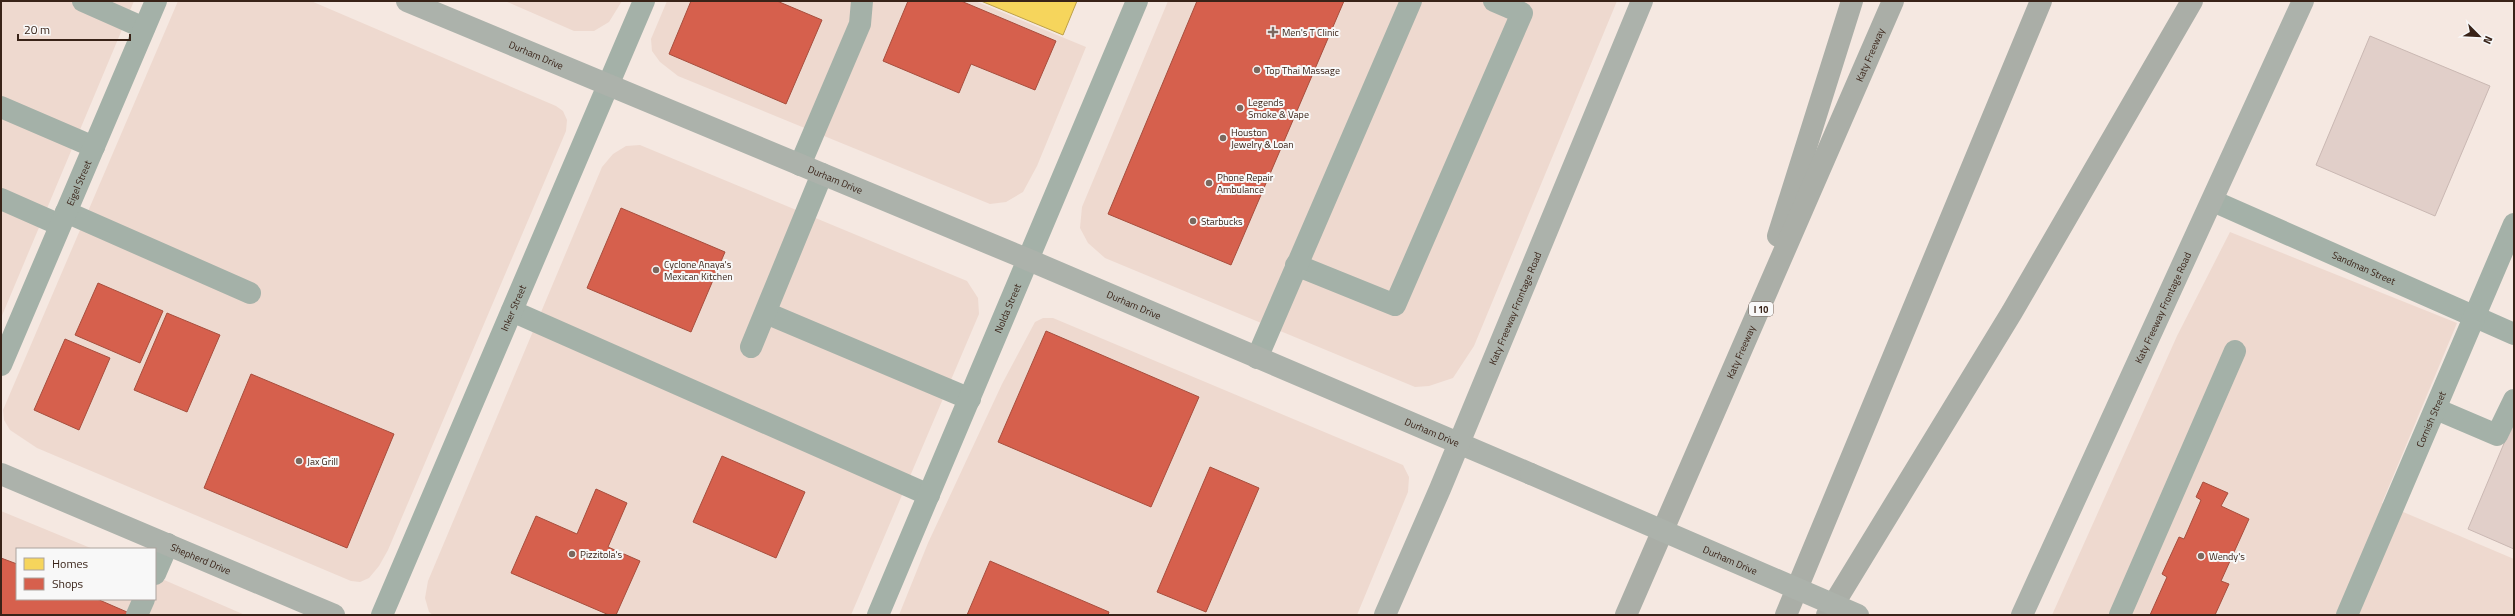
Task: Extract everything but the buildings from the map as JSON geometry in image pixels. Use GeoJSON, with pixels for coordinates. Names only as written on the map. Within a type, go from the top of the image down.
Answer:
{"type":"FeatureCollection","features":[{"type":"Feature","properties":{"kind":"highway"},"geometry":{"type":"LineString","coordinates":[[1742,351],[1852,1]]}},
{"type":"Feature","properties":{"kind":"highway","name":"Katy Freeway"},"geometry":{"type":"LineString","coordinates":[[1626,615],[1893,1]]}},
{"type":"Feature","properties":{"kind":"highway"},"geometry":{"type":"LineString","coordinates":[[1786,615],[2041,1]]}},
{"type":"Feature","properties":{"kind":"highway"},"geometry":{"type":"LineString","coordinates":[[1827,615],[2012,312],[2192,1]]}},
{"type":"Feature","properties":{"kind":"main road","name":"Durham Drive"},"geometry":{"type":"LineString","coordinates":[[408,1],[1029,260],[1858,615]]}},
{"type":"Feature","properties":{"kind":"main road","name":"Katy Freeway Frontage Road"},"geometry":{"type":"LineString","coordinates":[[1385,615],[1459,444],[1642,1]]}},
{"type":"Feature","properties":{"kind":"main road","name":"Katy Freeway Frontage Road"},"geometry":{"type":"LineString","coordinates":[[2022,615],[2213,201],[2303,1]]}},
{"type":"Feature","properties":{"kind":"main road","name":"Shepherd Drive"},"geometry":{"type":"LineString","coordinates":[[1,474],[334,615]]}},
{"type":"Feature","properties":{"kind":"street"},"geometry":{"type":"LineString","coordinates":[[83,1],[144,28]]}},
{"type":"Feature","properties":{"kind":"street","name":"Eigel Street"},"geometry":{"type":"LineString","coordinates":[[1,365],[156,1]]}},
{"type":"Feature","properties":{"kind":"street","name":"Inker Street"},"geometry":{"type":"LineString","coordinates":[[382,615],[644,1]]}},
{"type":"Feature","properties":{"kind":"street"},"geometry":{"type":"LineString","coordinates":[[800,165],[860,24],[862,1]]}},
{"type":"Feature","properties":{"kind":"street","name":"Nolda Street"},"geometry":{"type":"LineString","coordinates":[[878,615],[928,495],[970,400],[1137,1]]}},
{"type":"Feature","properties":{"kind":"street"},"geometry":{"type":"LineString","coordinates":[[1256,358],[1411,1]]}},
{"type":"Feature","properties":{"kind":"street"},"geometry":{"type":"LineString","coordinates":[[1296,265],[1395,305],[1522,13],[1494,1]]}},
{"type":"Feature","properties":{"kind":"street"},"geometry":{"type":"LineString","coordinates":[[1,107],[94,147]]}},
{"type":"Feature","properties":{"kind":"street"},"geometry":{"type":"LineString","coordinates":[[751,347],[822,174]]}},
{"type":"Feature","properties":{"kind":"street"},"geometry":{"type":"LineString","coordinates":[[1,199],[63,219],[250,293]]}},
{"type":"Feature","properties":{"kind":"street","name":"Sandman Street"},"geometry":{"type":"LineString","coordinates":[[2213,201],[2514,334]]}},
{"type":"Feature","properties":{"kind":"street","name":"Cornish Street"},"geometry":{"type":"LineString","coordinates":[[2347,615],[2514,224]]}},
{"type":"Feature","properties":{"kind":"street"},"geometry":{"type":"LineString","coordinates":[[512,311],[928,495]]}},
{"type":"Feature","properties":{"kind":"street"},"geometry":{"type":"LineString","coordinates":[[766,313],[970,400]]}},
{"type":"Feature","properties":{"kind":"street"},"geometry":{"type":"LineString","coordinates":[[2120,615],[2235,351]]}},
{"type":"Feature","properties":{"kind":"street"},"geometry":{"type":"LineString","coordinates":[[2436,409],[2497,435],[2514,400]]}},
{"type":"Feature","properties":{"kind":"street"},"geometry":{"type":"LineString","coordinates":[[156,572],[168,544]]}},
{"type":"Feature","properties":{"kind":"street"},"geometry":{"type":"LineString","coordinates":[[137,615],[144,600]]}},
{"type":"Feature","properties":{"kind":"shaded area"},"geometry":{"type":"Polygon","coordinates":[[[1,1],[134,1],[1,318],[1,1]]]}},
{"type":"Feature","properties":{"kind":"shaded area"},"geometry":{"type":"Polygon","coordinates":[[[178,1],[311,1],[556,106],[563,111],[567,120],[566,131],[388,550],[379,566],[369,578],[360,582],[351,581],[37,448],[10,430],[4,420],[3,410],[178,1]]]}},
{"type":"Feature","properties":{"kind":"shaded area"},"geometry":{"type":"Polygon","coordinates":[[[505,1],[622,1],[609,22],[594,31],[574,31],[505,1]]]}},
{"type":"Feature","properties":{"kind":"shaded area"},"geometry":{"type":"Polygon","coordinates":[[[667,1],[975,1],[1086,47],[1037,166],[1023,192],[1006,202],[990,204],[678,76],[660,62],[652,51],[651,39],[667,1]]]}},
{"type":"Feature","properties":{"kind":"shaded area"},"geometry":{"type":"Polygon","coordinates":[[[1168,1],[1617,1],[1474,346],[1453,378],[1429,386],[1415,387],[1105,258],[1088,243],[1080,228],[1082,207],[1168,1]]]}},
{"type":"Feature","properties":{"kind":"shaded area"},"geometry":{"type":"Polygon","coordinates":[[[640,145],[967,281],[978,298],[979,314],[851,615],[433,615],[429,612],[425,598],[428,581],[602,167],[613,154],[626,146],[640,145]]]}},
{"type":"Feature","properties":{"kind":"shaded area"},"geometry":{"type":"Polygon","coordinates":[[[2230,232],[2457,323],[2382,503],[2514,559],[2514,615],[2052,615],[2177,336],[2230,232]]]}},
{"type":"Feature","properties":{"kind":"shaded area"},"geometry":{"type":"Polygon","coordinates":[[[1043,318],[1053,318],[1403,465],[1409,477],[1408,492],[1357,615],[899,615],[928,543],[1002,384],[1035,322],[1043,318]]]}},
{"type":"Feature","properties":{"kind":"shaded area"},"geometry":{"type":"Polygon","coordinates":[[[1,511],[91,548],[16,548],[16,600],[156,600],[156,576],[245,615],[1,615],[1,511]]]}},
{"type":"Feature","properties":{"kind":"place","name":"Men's T Clinic"},"geometry":{"type":"Point","coordinates":[1273,32]}},
{"type":"Feature","properties":{"kind":"place","name":"Top Thai Massage"},"geometry":{"type":"Point","coordinates":[1257,70]}},
{"type":"Feature","properties":{"kind":"place","name":"Legends Smoke & Vape"},"geometry":{"type":"Point","coordinates":[1240,108]}},
{"type":"Feature","properties":{"kind":"place","name":"Houston Jewelry & Loan"},"geometry":{"type":"Point","coordinates":[1223,138]}},
{"type":"Feature","properties":{"kind":"place","name":"Phone Repair Ambulance"},"geometry":{"type":"Point","coordinates":[1209,183]}},
{"type":"Feature","properties":{"kind":"place","name":"Starbucks"},"geometry":{"type":"Point","coordinates":[1193,221]}},
{"type":"Feature","properties":{"kind":"place","name":"Cyclone Anaya's Mexican Kitchen"},"geometry":{"type":"Point","coordinates":[656,270]}},
{"type":"Feature","properties":{"kind":"place","name":"Jax Grill"},"geometry":{"type":"Point","coordinates":[299,461]}},
{"type":"Feature","properties":{"kind":"place","name":"Pizzitola's"},"geometry":{"type":"Point","coordinates":[572,554]}},
{"type":"Feature","properties":{"kind":"place","name":"Wendy's"},"geometry":{"type":"Point","coordinates":[2201,556]}}]}
